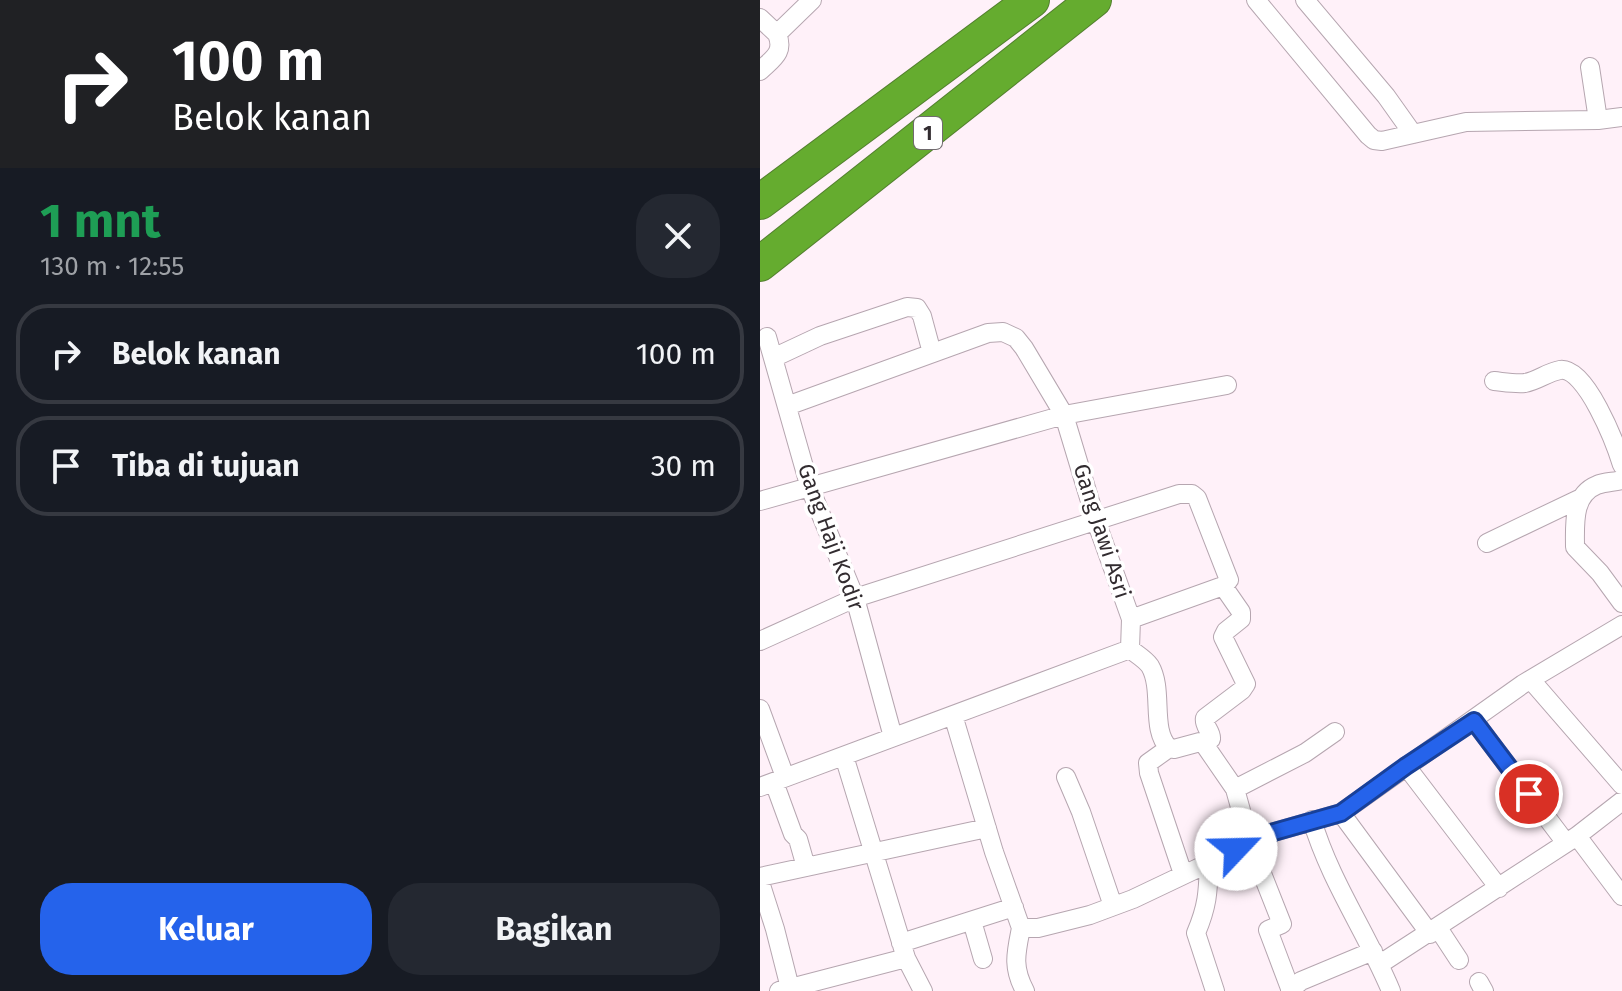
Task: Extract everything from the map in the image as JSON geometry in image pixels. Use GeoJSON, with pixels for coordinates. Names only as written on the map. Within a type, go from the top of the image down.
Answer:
{"type":"FeatureCollection","features":[{"type":"Feature","properties":{"kind":"highway","name":"1"},"geometry":{"type":"LineString","coordinates":[[760,202],[1032,0]]}},
{"type":"Feature","properties":{"kind":"highway","name":"1"},"geometry":{"type":"LineString","coordinates":[[760,264],[1094,0]]}},
{"type":"Feature","properties":{"kind":"street"},"geometry":{"type":"LineString","coordinates":[[777,34],[812,0]]}},
{"type":"Feature","properties":{"kind":"street"},"geometry":{"type":"LineString","coordinates":[[1256,0],[1374,140],[1382,141],[1466,122],[1622,117]]}},
{"type":"Feature","properties":{"kind":"street"},"geometry":{"type":"LineString","coordinates":[[1305,0],[1386,96],[1413,134]]}},
{"type":"Feature","properties":{"kind":"street"},"geometry":{"type":"LineString","coordinates":[[760,18],[777,34],[780,46],[760,71]]}},
{"type":"Feature","properties":{"kind":"street"},"geometry":{"type":"LineString","coordinates":[[1590,67],[1598,120]]}},
{"type":"Feature","properties":{"kind":"street"},"geometry":{"type":"LineString","coordinates":[[773,358],[820,336],[907,307],[917,308],[922,316],[932,353]]}},
{"type":"Feature","properties":{"kind":"street","name":"Gang Jawi Asri"},"geometry":{"type":"LineString","coordinates":[[787,406],[988,333],[1003,332],[1016,338],[1064,415],[1096,521],[1131,619],[1130,649]]}},
{"type":"Feature","properties":{"kind":"street","name":"Gang Haji Kodir"},"geometry":{"type":"LineString","coordinates":[[767,337],[810,488],[855,598],[893,737]]}},
{"type":"Feature","properties":{"kind":"street"},"geometry":{"type":"LineString","coordinates":[[1494,381],[1527,383],[1568,370],[1582,381],[1606,422],[1622,465]]}},
{"type":"Feature","properties":{"kind":"street"},"geometry":{"type":"LineString","coordinates":[[760,501],[1064,415],[1227,385]]}},
{"type":"Feature","properties":{"kind":"street"},"geometry":{"type":"LineString","coordinates":[[1487,543],[1579,499],[1598,484],[1622,480]]}},
{"type":"Feature","properties":{"kind":"street"},"geometry":{"type":"LineString","coordinates":[[760,641],[855,598],[1179,494],[1192,494],[1197,498],[1229,580],[1223,586],[1131,619]]}},
{"type":"Feature","properties":{"kind":"street"},"geometry":{"type":"LineString","coordinates":[[1579,499],[1575,547],[1600,573],[1622,603]]}},
{"type":"Feature","properties":{"kind":"street"},"geometry":{"type":"LineString","coordinates":[[1204,744],[1211,739],[1205,718],[1246,684],[1223,637],[1241,619],[1241,612],[1223,586]]}},
{"type":"Feature","properties":{"kind":"street"},"geometry":{"type":"LineString","coordinates":[[1021,928],[1038,928],[1090,915],[1133,899],[1274,832],[1341,813],[1531,680],[1622,625]]}},
{"type":"Feature","properties":{"kind":"street"},"geometry":{"type":"LineString","coordinates":[[773,782],[1130,649],[1148,663],[1155,678],[1162,740],[1174,749],[1200,742],[1204,744],[1235,789],[1250,843],[1282,924],[1268,930],[1290,990],[1301,981],[1376,958],[1434,931],[1571,840],[1622,801]]}},
{"type":"Feature","properties":{"kind":"street"},"geometry":{"type":"LineString","coordinates":[[1531,680],[1622,785]]}},
{"type":"Feature","properties":{"kind":"street"},"geometry":{"type":"LineString","coordinates":[[760,709],[773,782],[793,834],[798,839],[806,867]]}},
{"type":"Feature","properties":{"kind":"street"},"geometry":{"type":"LineString","coordinates":[[953,715],[1021,928],[1015,954],[1017,976],[1025,991]]}},
{"type":"Feature","properties":{"kind":"street"},"geometry":{"type":"LineString","coordinates":[[1474,721],[1571,840],[1622,896]]}},
{"type":"Feature","properties":{"kind":"street"},"geometry":{"type":"LineString","coordinates":[[1235,789],[1305,753],[1335,732]]}},
{"type":"Feature","properties":{"kind":"street"},"geometry":{"type":"LineString","coordinates":[[1169,748],[1148,763],[1149,773],[1183,874]]}},
{"type":"Feature","properties":{"kind":"street"},"geometry":{"type":"LineString","coordinates":[[844,756],[903,950],[923,991]]}},
{"type":"Feature","properties":{"kind":"street"},"geometry":{"type":"LineString","coordinates":[[1406,766],[1499,888]]}},
{"type":"Feature","properties":{"kind":"street"},"geometry":{"type":"LineString","coordinates":[[1066,777],[1113,906]]}},
{"type":"Feature","properties":{"kind":"street"},"geometry":{"type":"LineString","coordinates":[[1341,813],[1459,960]]}},
{"type":"Feature","properties":{"kind":"street"},"geometry":{"type":"LineString","coordinates":[[1312,820],[1320,848],[1391,991]]}},
{"type":"Feature","properties":{"kind":"street"},"geometry":{"type":"LineString","coordinates":[[987,828],[760,879],[775,929],[784,990],[903,950],[1014,907]]}},
{"type":"Feature","properties":{"kind":"street"},"geometry":{"type":"LineString","coordinates":[[1209,862],[1208,896],[1196,933],[1215,991]]}},
{"type":"Feature","properties":{"kind":"street"},"geometry":{"type":"LineString","coordinates":[[972,921],[983,959]]}},
{"type":"Feature","properties":{"kind":"route"},"geometry":{"type":"LineString","coordinates":[[1236,849],[1274,832],[1341,813],[1474,721],[1529,794]]}}]}
